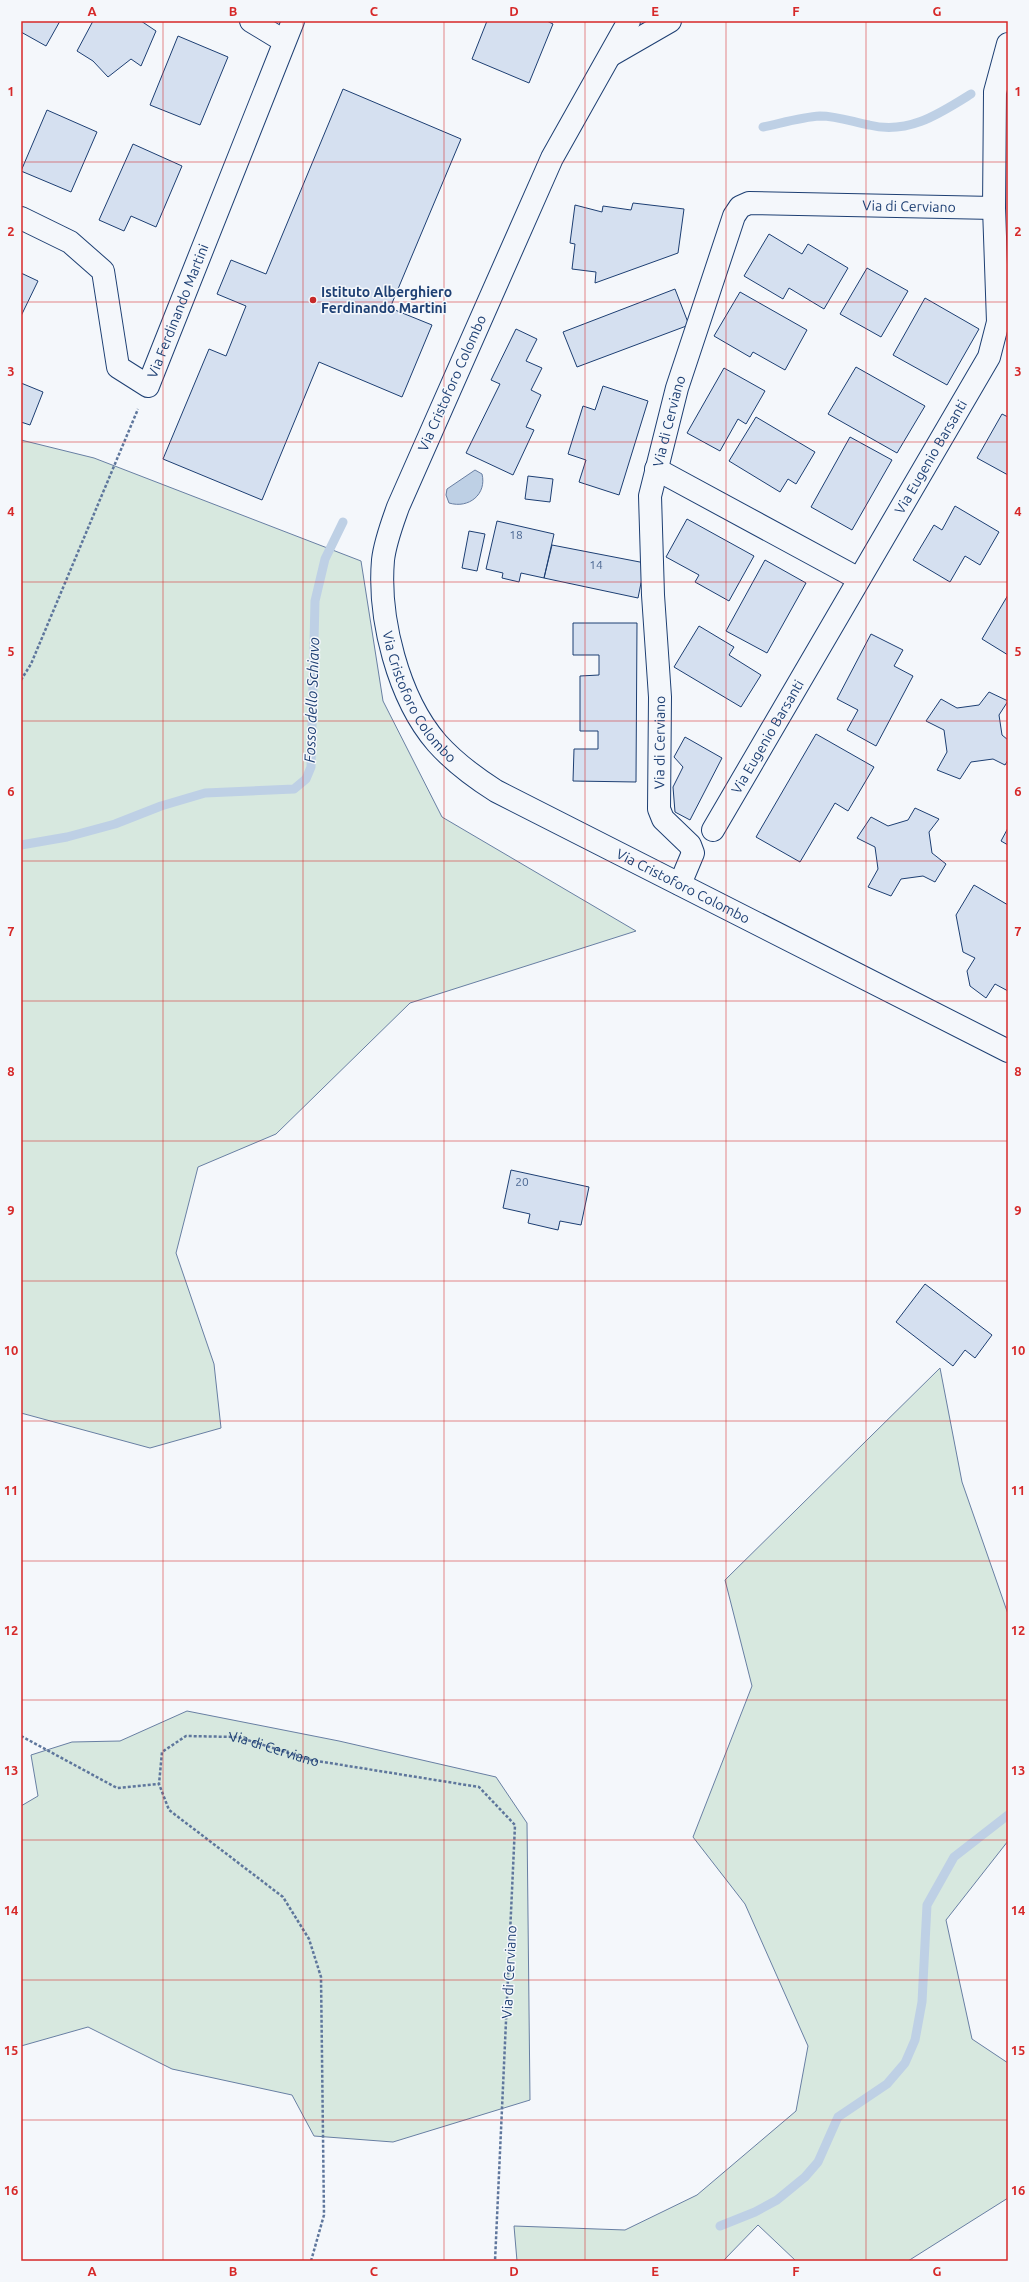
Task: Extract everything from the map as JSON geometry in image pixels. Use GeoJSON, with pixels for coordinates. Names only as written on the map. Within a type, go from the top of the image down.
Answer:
{"type":"FeatureCollection","features":[{"type":"Feature","properties":{"kind":"street"},"geometry":{"type":"LineString","coordinates":[[251,21],[284,41]]}},
{"type":"Feature","properties":{"kind":"street","name":"Via Ferdinando Martini"},"geometry":{"type":"LineString","coordinates":[[21,218],[70,242],[103,270],[118,367],[148,386],[293,21]]}},
{"type":"Feature","properties":{"kind":"street","name":"Via Cristoforo Colombo"},"geometry":{"type":"LineString","coordinates":[[629,21],[552,158],[398,507],[383,558],[382,590],[394,659],[404,688],[417,714],[436,742],[473,777],[496,791],[1008,1051]]}},
{"type":"Feature","properties":{"kind":"street"},"geometry":{"type":"LineString","coordinates":[[610,56],[670,21]]}},
{"type":"Feature","properties":{"kind":"street","name":"Via Eugenio Barsanti"},"geometry":{"type":"LineString","coordinates":[[713,830],[991,352],[998,322],[994,208],[995,92],[1008,44]]}},
{"type":"Feature","properties":{"kind":"street","name":"Via di Cerviano"},"geometry":{"type":"LineString","coordinates":[[680,884],[692,857],[692,849],[663,820],[659,809],[660,690],[650,544],[650,496],[677,388],[729,226],[740,207],[750,203],[994,208]]}},
{"type":"Feature","properties":{"kind":"street"},"geometry":{"type":"LineString","coordinates":[[656,469],[859,580]]}},
{"type":"Feature","properties":{"kind":"path"},"geometry":{"type":"LineString","coordinates":[[21,680],[31,664],[148,386]]}},
{"type":"Feature","properties":{"kind":"path"},"geometry":{"type":"LineString","coordinates":[[21,1736],[117,1788],[160,1784]]}},
{"type":"Feature","properties":{"kind":"path","name":"Via di Cerviano"},"geometry":{"type":"LineString","coordinates":[[311,2261],[324,2215],[321,1977],[309,1939],[283,1897],[169,1810],[160,1784],[162,1752],[186,1736],[238,1737],[311,1760],[479,1787],[515,1826],[495,2261]]}},
{"type":"Feature","properties":{"kind":"shaded area"},"geometry":{"type":"Polygon","coordinates":[[[21,440],[94,458],[361,561],[383,701],[442,817],[636,931],[410,1003],[276,1134],[198,1167],[176,1253],[214,1364],[221,1428],[150,1448],[21,1413],[21,440]]]}},
{"type":"Feature","properties":{"kind":"shaded area"},"geometry":{"type":"Polygon","coordinates":[[[940,1368],[962,1482],[1008,1614],[1008,1841],[946,1920],[972,2039],[1008,2063],[1008,2198],[908,2261],[796,2261],[758,2225],[723,2261],[517,2261],[514,2226],[625,2230],[697,2195],[796,2111],[808,2046],[745,1904],[693,1837],[752,1686],[725,1580],[940,1368]]]}},
{"type":"Feature","properties":{"kind":"shaded area"},"geometry":{"type":"Polygon","coordinates":[[[187,1711],[339,1741],[496,1777],[527,1823],[530,2100],[393,2142],[314,2136],[292,2095],[172,2069],[88,2027],[21,2046],[21,1806],[38,1796],[31,1755],[72,1742],[120,1741],[187,1711]]]}},
{"type":"Feature","properties":{"kind":"water"},"geometry":{"type":"Polygon","coordinates":[[[475,470],[482,474],[482,488],[479,494],[470,502],[463,504],[449,503],[446,495],[447,489],[475,470]]]}},
{"type":"Feature","properties":{"kind":"building"},"geometry":{"type":"Polygon","coordinates":[[[21,21],[60,21],[46,46],[21,32],[21,21]]]}},
{"type":"Feature","properties":{"kind":"building"},"geometry":{"type":"Polygon","coordinates":[[[93,21],[141,21],[156,31],[141,66],[131,59],[108,77],[93,61],[77,51],[93,21]]]}},
{"type":"Feature","properties":{"kind":"building"},"geometry":{"type":"Polygon","coordinates":[[[487,21],[547,21],[553,24],[529,83],[472,59],[487,21]]]}},
{"type":"Feature","properties":{"kind":"building"},"geometry":{"type":"Polygon","coordinates":[[[178,36],[228,57],[200,125],[150,105],[178,36]]]}},
{"type":"Feature","properties":{"kind":"building","name":"Istituto Alberghiero Ferdinando Martini"},"geometry":{"type":"Polygon","coordinates":[[[343,89],[461,139],[390,308],[432,325],[402,397],[319,362],[262,500],[163,459],[209,349],[226,356],[246,306],[217,294],[231,260],[266,274],[343,89]]]}},
{"type":"Feature","properties":{"kind":"building"},"geometry":{"type":"Polygon","coordinates":[[[47,110],[97,132],[71,192],[21,171],[47,110]]]}},
{"type":"Feature","properties":{"kind":"building"},"geometry":{"type":"Polygon","coordinates":[[[133,144],[182,166],[156,227],[131,216],[124,231],[99,220],[133,144]]]}},
{"type":"Feature","properties":{"kind":"building"},"geometry":{"type":"Polygon","coordinates":[[[633,203],[684,209],[678,253],[595,283],[596,272],[572,269],[575,244],[570,243],[575,205],[602,212],[603,206],[631,210],[633,203]]]}},
{"type":"Feature","properties":{"kind":"building"},"geometry":{"type":"Polygon","coordinates":[[[769,234],[802,254],[808,244],[848,268],[824,309],[789,288],[783,299],[744,276],[769,234]]]}},
{"type":"Feature","properties":{"kind":"building"},"geometry":{"type":"Polygon","coordinates":[[[867,268],[908,291],[881,337],[840,314],[867,268]]]}},
{"type":"Feature","properties":{"kind":"building"},"geometry":{"type":"Polygon","coordinates":[[[21,273],[38,281],[21,316],[21,273]]]}},
{"type":"Feature","properties":{"kind":"building"},"geometry":{"type":"Polygon","coordinates":[[[675,289],[689,325],[577,367],[563,332],[675,289]]]}},
{"type":"Feature","properties":{"kind":"building"},"geometry":{"type":"Polygon","coordinates":[[[740,292],[807,330],[785,370],[753,352],[750,357],[714,336],[740,292]]]}},
{"type":"Feature","properties":{"kind":"building"},"geometry":{"type":"Polygon","coordinates":[[[925,298],[979,329],[947,385],[893,355],[925,298]]]}},
{"type":"Feature","properties":{"kind":"building"},"geometry":{"type":"Polygon","coordinates":[[[516,329],[537,339],[526,361],[542,368],[531,390],[541,395],[526,427],[534,430],[513,475],[466,453],[500,384],[491,380],[516,329]]]}},
{"type":"Feature","properties":{"kind":"building"},"geometry":{"type":"Polygon","coordinates":[[[856,367],[925,406],[897,453],[828,414],[856,367]]]}},
{"type":"Feature","properties":{"kind":"building"},"geometry":{"type":"Polygon","coordinates":[[[724,368],[765,391],[746,424],[738,419],[720,451],[687,433],[724,368]]]}},
{"type":"Feature","properties":{"kind":"building"},"geometry":{"type":"Polygon","coordinates":[[[21,383],[43,392],[30,425],[21,422],[21,383]]]}},
{"type":"Feature","properties":{"kind":"building"},"geometry":{"type":"Polygon","coordinates":[[[603,386],[648,401],[619,495],[579,482],[586,460],[568,454],[583,406],[595,410],[603,386]]]}},
{"type":"Feature","properties":{"kind":"building"},"geometry":{"type":"Polygon","coordinates":[[[1002,414],[1008,417],[1008,475],[977,458],[1002,414]]]}},
{"type":"Feature","properties":{"kind":"building"},"geometry":{"type":"Polygon","coordinates":[[[756,417],[815,452],[796,484],[788,479],[780,492],[729,461],[756,417]]]}},
{"type":"Feature","properties":{"kind":"building"},"geometry":{"type":"Polygon","coordinates":[[[850,437],[892,460],[852,530],[811,507],[850,437]]]}},
{"type":"Feature","properties":{"kind":"building"},"geometry":{"type":"Polygon","coordinates":[[[528,476],[553,479],[550,502],[525,499],[528,476]]]}},
{"type":"Feature","properties":{"kind":"building"},"geometry":{"type":"Polygon","coordinates":[[[955,506],[999,532],[980,565],[965,556],[950,582],[913,560],[934,525],[942,530],[955,506]]]}},
{"type":"Feature","properties":{"kind":"building"},"geometry":{"type":"Polygon","coordinates":[[[687,519],[754,556],[729,601],[695,582],[699,575],[666,557],[687,519]]]}},
{"type":"Feature","properties":{"kind":"building"},"geometry":{"type":"Polygon","coordinates":[[[497,521],[554,534],[544,578],[521,573],[519,582],[502,578],[503,573],[486,569],[497,521]]]}},
{"type":"Feature","properties":{"kind":"building"},"geometry":{"type":"Polygon","coordinates":[[[469,531],[485,534],[477,571],[462,568],[469,531]]]}},
{"type":"Feature","properties":{"kind":"building"},"geometry":{"type":"Polygon","coordinates":[[[552,545],[645,563],[638,598],[544,578],[552,545]]]}},
{"type":"Feature","properties":{"kind":"building"},"geometry":{"type":"Polygon","coordinates":[[[765,560],[806,583],[767,653],[726,631],[765,560]]]}},
{"type":"Feature","properties":{"kind":"building"},"geometry":{"type":"Polygon","coordinates":[[[1008,595],[1008,655],[982,639],[1008,595]]]}},
{"type":"Feature","properties":{"kind":"building"},"geometry":{"type":"Polygon","coordinates":[[[573,623],[637,623],[636,782],[573,781],[574,749],[598,749],[598,731],[580,731],[580,676],[599,675],[599,655],[573,655],[573,623]]]}},
{"type":"Feature","properties":{"kind":"building"},"geometry":{"type":"Polygon","coordinates":[[[699,626],[734,647],[729,655],[761,675],[741,707],[674,667],[699,626]]]}},
{"type":"Feature","properties":{"kind":"building"},"geometry":{"type":"Polygon","coordinates":[[[871,634],[903,650],[894,666],[913,676],[876,746],[847,730],[858,710],[837,699],[871,634]]]}},
{"type":"Feature","properties":{"kind":"building"},"geometry":{"type":"Polygon","coordinates":[[[989,692],[1008,701],[999,715],[1002,735],[1008,740],[1008,760],[1005,765],[993,759],[971,762],[960,779],[937,770],[947,752],[944,730],[926,721],[941,699],[957,708],[979,705],[989,692]]]}},
{"type":"Feature","properties":{"kind":"building"},"geometry":{"type":"Polygon","coordinates":[[[816,734],[874,767],[848,811],[835,803],[800,862],[756,837],[816,734]]]}},
{"type":"Feature","properties":{"kind":"building"},"geometry":{"type":"Polygon","coordinates":[[[685,737],[722,758],[690,820],[675,812],[673,787],[683,767],[674,757],[685,737]]]}},
{"type":"Feature","properties":{"kind":"building"},"geometry":{"type":"Polygon","coordinates":[[[915,808],[939,819],[929,832],[932,853],[946,864],[935,882],[923,876],[901,879],[891,896],[868,887],[878,869],[875,847],[857,838],[871,817],[888,826],[908,820],[915,808]]]}},
{"type":"Feature","properties":{"kind":"building"},"geometry":{"type":"Polygon","coordinates":[[[1008,828],[1008,845],[1001,841],[1008,828]]]}},
{"type":"Feature","properties":{"kind":"building"},"geometry":{"type":"Polygon","coordinates":[[[974,885],[1008,905],[1008,991],[995,984],[986,998],[970,986],[967,971],[975,958],[963,952],[956,915],[974,885]]]}},
{"type":"Feature","properties":{"kind":"building"},"geometry":{"type":"Polygon","coordinates":[[[511,1170],[589,1187],[581,1225],[560,1221],[558,1230],[528,1223],[530,1214],[503,1208],[511,1170]]]}},
{"type":"Feature","properties":{"kind":"building"},"geometry":{"type":"Polygon","coordinates":[[[925,1284],[992,1335],[975,1358],[965,1350],[953,1366],[896,1322],[925,1284]]]}},
{"type":"Feature","properties":{"kind":"waterway"},"geometry":{"type":"LineString","coordinates":[[763,127],[820,116],[839,118],[883,127],[910,125],[923,121],[947,109],[971,94]]}},
{"type":"Feature","properties":{"kind":"waterway","name":"Fosso dello Schiavo"},"geometry":{"type":"LineString","coordinates":[[21,845],[67,837],[115,824],[161,806],[205,793],[294,789],[306,779],[311,767],[315,601],[325,559],[343,522]]}},
{"type":"Feature","properties":{"kind":"waterway"},"geometry":{"type":"LineString","coordinates":[[720,2226],[755,2212],[777,2200],[805,2177],[818,2162],[838,2117],[887,2084],[905,2063],[915,2040],[922,2002],[927,1905],[954,1857],[1008,1815]]}},
{"type":"Feature","properties":{"kind":"place","name":"Istituto Alberghiero Ferdinando Martini"},"geometry":{"type":"Point","coordinates":[313,300]}}]}
